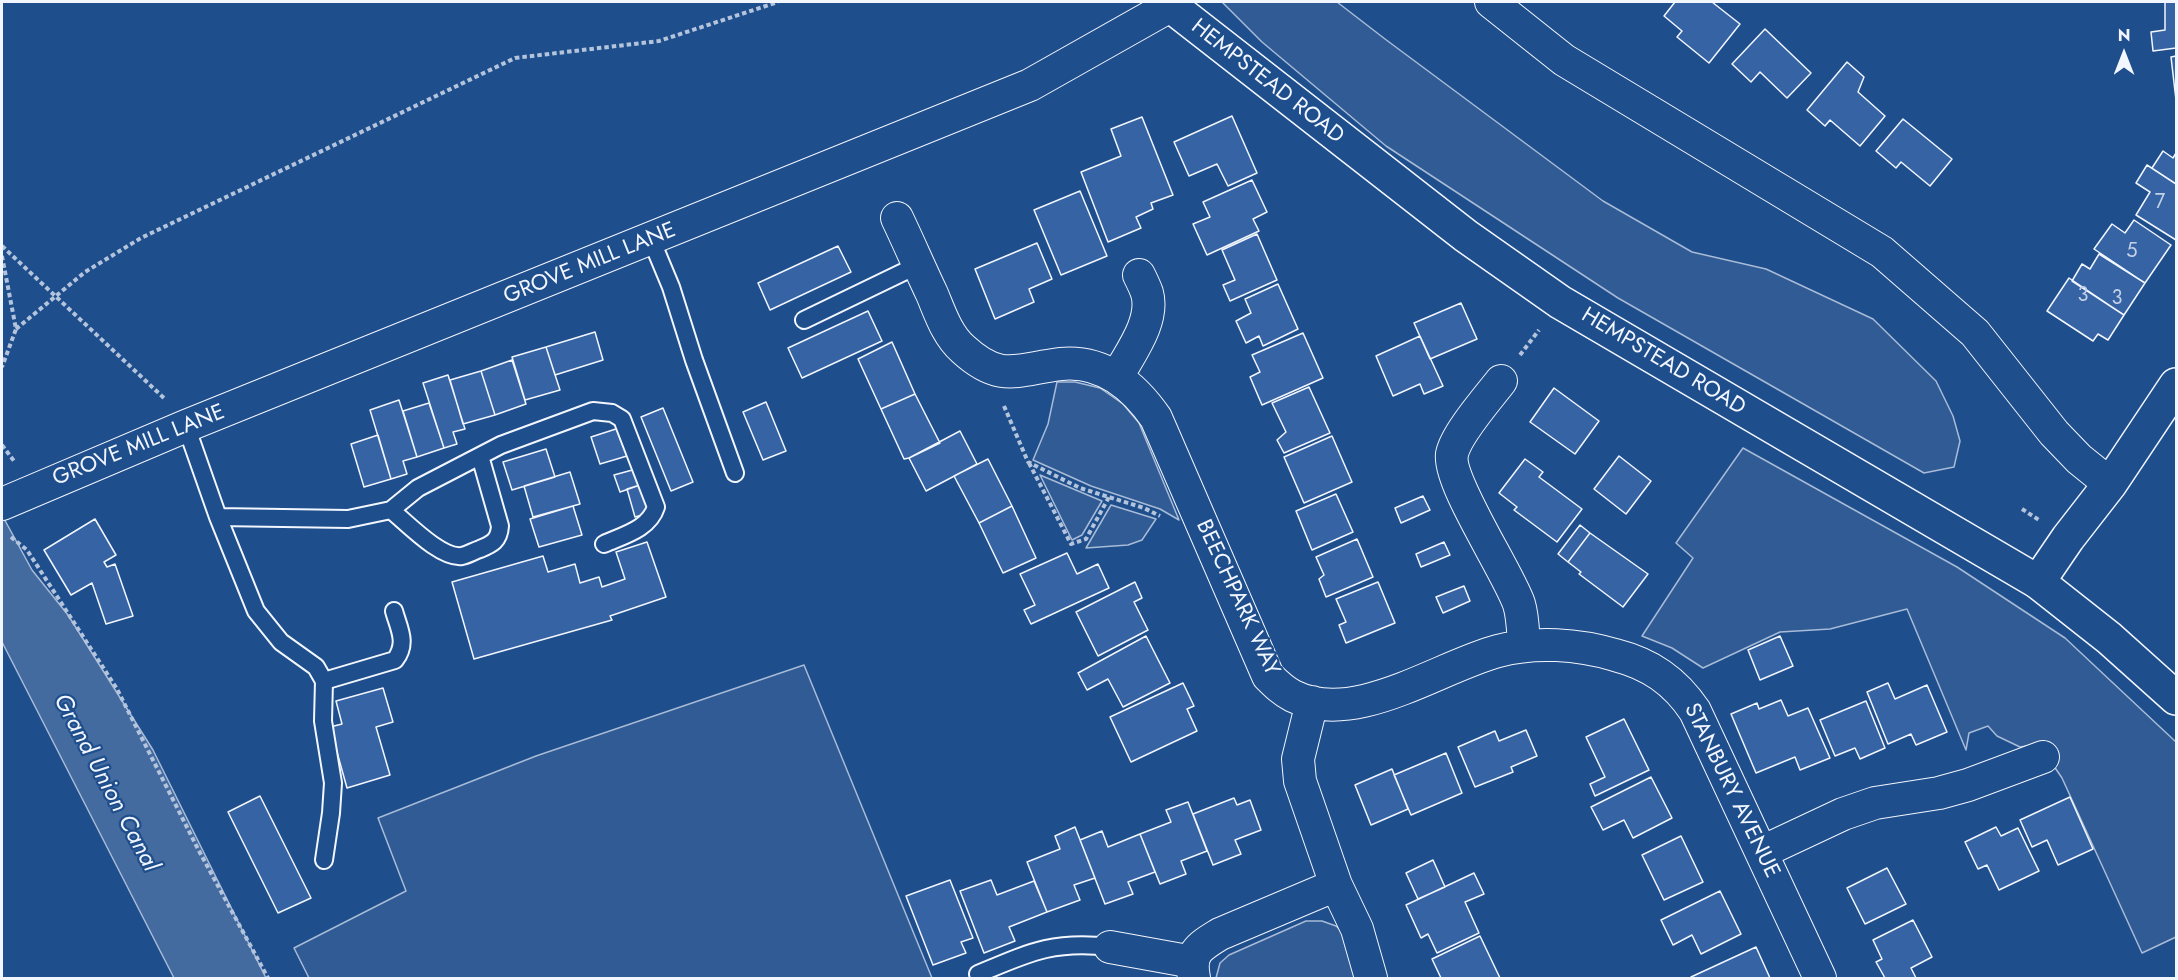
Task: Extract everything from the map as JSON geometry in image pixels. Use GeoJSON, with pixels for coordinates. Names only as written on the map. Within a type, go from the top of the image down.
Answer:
{"type":"FeatureCollection","features":[{"type":"Feature","properties":{"kind":"main road","name":"HEMPSTEAD ROAD"},"geometry":{"type":"LineString","coordinates":[[1168,4],[1466,236],[1560,302],[2038,582],[2109,638],[2176,698]]}},
{"type":"Feature","properties":{"kind":"main road"},"geometry":{"type":"LineString","coordinates":[[2038,582],[2068,538],[2110,484],[2176,385]]}},
{"type":"Feature","properties":{"kind":"street"},"geometry":{"type":"LineString","coordinates":[[1491,2],[1564,60],[1882,252],[1975,333],[2054,433],[2079,459],[2110,484]]}},
{"type":"Feature","properties":{"kind":"street","name":"GROVE MILL LANE"},"geometry":{"type":"LineString","coordinates":[[3,503],[186,426],[1030,85],[1168,4]]}},
{"type":"Feature","properties":{"kind":"street"},"geometry":{"type":"LineString","coordinates":[[897,218],[948,331],[961,348],[992,369]]}},
{"type":"Feature","properties":{"kind":"street"},"geometry":{"type":"LineString","coordinates":[[1117,376],[1143,328],[1148,308],[1147,294],[1139,275]]}},
{"type":"Feature","properties":{"kind":"street","name":"BEECHPARK WAY"},"geometry":{"type":"LineString","coordinates":[[992,369],[1007,373],[1063,364],[1100,369],[1117,376],[1135,391],[1156,418],[1268,676],[1294,696],[1312,702]]}},
{"type":"Feature","properties":{"kind":"street"},"geometry":{"type":"LineString","coordinates":[[1501,381],[1460,437],[1452,453],[1452,465],[1460,486],[1519,605],[1524,645]]}},
{"type":"Feature","properties":{"kind":"street","name":"STANBURY AVENUE"},"geometry":{"type":"LineString","coordinates":[[1312,702],[1334,705],[1386,694],[1496,651],[1524,645],[1562,646],[1603,651],[1652,668],[1672,682],[1685,695],[1695,711],[1820,978]]}},
{"type":"Feature","properties":{"kind":"street"},"geometry":{"type":"LineString","coordinates":[[1312,702],[1298,759],[1300,781],[1336,885],[1357,929],[1371,978]]}},
{"type":"Feature","properties":{"kind":"street"},"geometry":{"type":"LineString","coordinates":[[1761,852],[1843,814],[1875,803],[1939,793],[1968,785],[2043,757]]}},
{"type":"Feature","properties":{"kind":"street"},"geometry":{"type":"LineString","coordinates":[[1110,947],[1193,970],[1195,953],[1203,944],[1220,934],[1336,885]]}},
{"type":"Feature","properties":{"kind":"lane"},"geometry":{"type":"LineString","coordinates":[[651,239],[671,287],[694,360],[735,473]]}},
{"type":"Feature","properties":{"kind":"lane"},"geometry":{"type":"LineString","coordinates":[[804,320],[918,265]]}},
{"type":"Feature","properties":{"kind":"lane"},"geometry":{"type":"LineString","coordinates":[[218,517],[348,519],[391,510],[418,488],[501,445],[593,411],[612,413],[622,419],[656,507],[653,517],[646,525],[604,544]]}},
{"type":"Feature","properties":{"kind":"lane"},"geometry":{"type":"LineString","coordinates":[[186,426],[218,517],[256,611],[281,642],[316,667],[324,681],[323,721],[333,783],[324,861]]}},
{"type":"Feature","properties":{"kind":"lane"},"geometry":{"type":"LineString","coordinates":[[391,510],[437,548],[448,554],[461,556],[493,544],[499,535],[500,526],[480,456]]}},
{"type":"Feature","properties":{"kind":"lane"},"geometry":{"type":"LineString","coordinates":[[324,681],[395,660],[401,652],[403,642],[394,611]]}},
{"type":"Feature","properties":{"kind":"lane"},"geometry":{"type":"LineString","coordinates":[[978,974],[1036,950],[1084,944],[1110,947]]}},
{"type":"Feature","properties":{"kind":"path"},"geometry":{"type":"LineString","coordinates":[[2,367],[16,329],[86,272],[141,238],[515,58],[659,40],[778,2]]}},
{"type":"Feature","properties":{"kind":"path"},"geometry":{"type":"LineString","coordinates":[[2,246],[166,400],[186,426]]}},
{"type":"Feature","properties":{"kind":"path"},"geometry":{"type":"LineString","coordinates":[[2,256],[16,329]]}},
{"type":"Feature","properties":{"kind":"path"},"geometry":{"type":"LineString","coordinates":[[992,369],[999,393],[1029,462],[1071,544],[1086,539],[1109,497]]}},
{"type":"Feature","properties":{"kind":"path"},"geometry":{"type":"LineString","coordinates":[[1029,462],[1080,488],[1144,508],[1182,529],[1205,531]]}},
{"type":"Feature","properties":{"kind":"path"},"geometry":{"type":"LineString","coordinates":[[10,536],[27,550],[117,689],[198,849],[268,978]]}},
{"type":"Feature","properties":{"kind":"shaded area"},"geometry":{"type":"Polygon","coordinates":[[[1222,2],[1337,2],[1603,201],[1692,252],[1766,269],[1873,319],[1936,381],[1953,416],[1960,441],[1954,467],[1924,473],[1618,298],[1386,146],[1262,42],[1222,2]]]}},
{"type":"Feature","properties":{"kind":"shaded area"},"geometry":{"type":"Polygon","coordinates":[[[1057,382],[1075,382],[1100,388],[1123,404],[1139,423],[1179,520],[1160,509],[1091,486],[1033,460],[1048,424],[1057,382]]]}},
{"type":"Feature","properties":{"kind":"shaded area"},"geometry":{"type":"Polygon","coordinates":[[[1743,448],[1957,567],[2065,638],[2176,742],[2176,937],[2142,953],[2062,778],[2039,744],[2020,747],[1997,736],[1988,726],[1969,733],[1966,750],[1907,609],[1830,629],[1780,632],[1703,668],[1672,648],[1642,636],[1693,558],[1676,543],[1743,448]]]}},
{"type":"Feature","properties":{"kind":"shaded area"},"geometry":{"type":"Polygon","coordinates":[[[1040,475],[1102,501],[1082,535],[1072,540],[1040,475]]]}},
{"type":"Feature","properties":{"kind":"shaded area"},"geometry":{"type":"Polygon","coordinates":[[[1111,505],[1156,519],[1142,540],[1128,545],[1086,548],[1111,505]]]}},
{"type":"Feature","properties":{"kind":"shaded area"},"geometry":{"type":"Polygon","coordinates":[[[804,665],[932,978],[309,978],[294,948],[406,891],[378,818],[536,756],[804,665]]]}},
{"type":"Feature","properties":{"kind":"shaded area"},"geometry":{"type":"Polygon","coordinates":[[[1306,921],[1322,921],[1336,926],[1345,934],[1355,978],[1216,978],[1220,963],[1229,955],[1306,921]]]}},
{"type":"Feature","properties":{"kind":"water","name":"Grand Union Canal"},"geometry":{"type":"Polygon","coordinates":[[[2,515],[32,570],[68,615],[153,750],[266,978],[174,978],[2,642],[2,515]]]}},
{"type":"Feature","properties":{"kind":"building"},"geometry":{"type":"Polygon","coordinates":[[[1675,2],[1712,2],[1740,24],[1709,63],[1677,37],[1682,31],[1664,16],[1675,2]]]}},
{"type":"Feature","properties":{"kind":"building"},"geometry":{"type":"Polygon","coordinates":[[[2165,2],[2176,2],[2176,48],[2153,51],[2151,32],[2165,30],[2165,2]]]}},
{"type":"Feature","properties":{"kind":"building"},"geometry":{"type":"Polygon","coordinates":[[[1765,29],[1811,73],[1787,98],[1760,72],[1751,82],[1732,64],[1765,29]]]}},
{"type":"Feature","properties":{"kind":"building"},"geometry":{"type":"Polygon","coordinates":[[[2176,56],[2176,100],[2171,57],[2176,56]]]}},
{"type":"Feature","properties":{"kind":"building"},"geometry":{"type":"Polygon","coordinates":[[[1847,62],[1864,77],[1858,92],[1885,116],[1860,146],[1830,120],[1825,126],[1807,110],[1847,62]]]}},
{"type":"Feature","properties":{"kind":"building"},"geometry":{"type":"Polygon","coordinates":[[[1232,116],[1257,173],[1228,186],[1217,164],[1189,176],[1174,142],[1232,116]]]}},
{"type":"Feature","properties":{"kind":"building"},"geometry":{"type":"Polygon","coordinates":[[[1142,117],[1173,195],[1151,203],[1153,209],[1136,217],[1141,228],[1108,242],[1081,172],[1121,156],[1111,129],[1142,117]]]}},
{"type":"Feature","properties":{"kind":"building"},"geometry":{"type":"Polygon","coordinates":[[[1903,119],[1952,159],[1930,186],[1901,162],[1896,168],[1876,151],[1903,119]]]}},
{"type":"Feature","properties":{"kind":"building"},"geometry":{"type":"Polygon","coordinates":[[[2163,151],[2173,158],[2176,153],[2176,184],[2152,168],[2163,151]]]}},
{"type":"Feature","properties":{"kind":"building"},"geometry":{"type":"Polygon","coordinates":[[[2147,165],[2176,184],[2176,240],[2136,215],[2150,192],[2136,183],[2147,165]]]}},
{"type":"Feature","properties":{"kind":"building"},"geometry":{"type":"Polygon","coordinates":[[[1252,180],[1267,212],[1253,219],[1259,231],[1207,255],[1193,224],[1210,217],[1203,202],[1252,180]]]}},
{"type":"Feature","properties":{"kind":"building"},"geometry":{"type":"Polygon","coordinates":[[[1080,191],[1107,256],[1061,275],[1034,210],[1080,191]]]}},
{"type":"Feature","properties":{"kind":"building"},"geometry":{"type":"Polygon","coordinates":[[[2134,220],[2171,245],[2145,283],[2094,249],[2112,224],[2125,233],[2134,220]]]}},
{"type":"Feature","properties":{"kind":"building"},"geometry":{"type":"Polygon","coordinates":[[[1257,234],[1277,280],[1230,301],[1223,285],[1235,280],[1222,250],[1257,234]]]}},
{"type":"Feature","properties":{"kind":"building"},"geometry":{"type":"Polygon","coordinates":[[[1037,243],[1052,279],[1029,289],[1034,302],[995,319],[975,269],[1037,243]]]}},
{"type":"Feature","properties":{"kind":"building"},"geometry":{"type":"Polygon","coordinates":[[[838,246],[851,272],[770,310],[758,283],[838,246]]]}},
{"type":"Feature","properties":{"kind":"building"},"geometry":{"type":"Polygon","coordinates":[[[2099,254],[2145,283],[2124,315],[2072,281],[2082,264],[2090,269],[2099,254]]]}},
{"type":"Feature","properties":{"kind":"building"},"geometry":{"type":"Polygon","coordinates":[[[2069,278],[2124,315],[2108,340],[2098,334],[2093,341],[2047,311],[2069,278]]]}},
{"type":"Feature","properties":{"kind":"building"},"geometry":{"type":"Polygon","coordinates":[[[1278,284],[1298,329],[1263,346],[1259,336],[1246,343],[1236,321],[1251,313],[1245,299],[1278,284]]]}},
{"type":"Feature","properties":{"kind":"building"},"geometry":{"type":"Polygon","coordinates":[[[1461,303],[1477,339],[1430,359],[1414,323],[1461,303]]]}},
{"type":"Feature","properties":{"kind":"building"},"geometry":{"type":"Polygon","coordinates":[[[868,311],[882,341],[802,378],[788,348],[868,311]]]}},
{"type":"Feature","properties":{"kind":"building"},"geometry":{"type":"Polygon","coordinates":[[[595,332],[603,360],[555,375],[546,347],[595,332]]]}},
{"type":"Feature","properties":{"kind":"building"},"geometry":{"type":"Polygon","coordinates":[[[1303,333],[1323,378],[1262,405],[1250,377],[1260,372],[1252,355],[1303,333]]]}},
{"type":"Feature","properties":{"kind":"building"},"geometry":{"type":"Polygon","coordinates":[[[1420,336],[1443,386],[1424,394],[1420,384],[1393,396],[1376,356],[1420,336]]]}},
{"type":"Feature","properties":{"kind":"building"},"geometry":{"type":"Polygon","coordinates":[[[892,342],[915,394],[881,409],[858,359],[892,342]]]}},
{"type":"Feature","properties":{"kind":"building"},"geometry":{"type":"Polygon","coordinates":[[[546,347],[560,390],[525,400],[512,357],[546,347]]]}},
{"type":"Feature","properties":{"kind":"building"},"geometry":{"type":"Polygon","coordinates":[[[512,360],[526,404],[495,415],[481,371],[512,360]]]}},
{"type":"Feature","properties":{"kind":"building"},"geometry":{"type":"Polygon","coordinates":[[[481,371],[495,415],[463,424],[450,380],[481,371]]]}},
{"type":"Feature","properties":{"kind":"building"},"geometry":{"type":"Polygon","coordinates":[[[448,375],[465,429],[453,432],[457,444],[444,448],[423,383],[448,375]]]}},
{"type":"Feature","properties":{"kind":"building"},"geometry":{"type":"Polygon","coordinates":[[[1309,387],[1330,433],[1284,453],[1277,440],[1286,432],[1272,403],[1309,387]]]}},
{"type":"Feature","properties":{"kind":"building"},"geometry":{"type":"Polygon","coordinates":[[[1554,388],[1599,421],[1575,454],[1530,422],[1554,388]]]}},
{"type":"Feature","properties":{"kind":"building"},"geometry":{"type":"Polygon","coordinates":[[[915,394],[940,443],[904,459],[881,409],[915,394]]]}},
{"type":"Feature","properties":{"kind":"building"},"geometry":{"type":"Polygon","coordinates":[[[399,400],[417,457],[403,461],[407,474],[391,479],[370,410],[399,400]]]}},
{"type":"Feature","properties":{"kind":"building"},"geometry":{"type":"Polygon","coordinates":[[[766,402],[786,451],[763,460],[743,412],[766,402]]]}},
{"type":"Feature","properties":{"kind":"building"},"geometry":{"type":"Polygon","coordinates":[[[429,403],[444,448],[417,457],[403,411],[429,403]]]}},
{"type":"Feature","properties":{"kind":"building"},"geometry":{"type":"Polygon","coordinates":[[[663,408],[693,482],[671,491],[641,417],[663,408]]]}},
{"type":"Feature","properties":{"kind":"building"},"geometry":{"type":"Polygon","coordinates":[[[619,428],[627,456],[600,464],[591,437],[619,428]]]}},
{"type":"Feature","properties":{"kind":"building"},"geometry":{"type":"Polygon","coordinates":[[[960,431],[977,464],[926,491],[909,458],[960,431]]]}},
{"type":"Feature","properties":{"kind":"building"},"geometry":{"type":"Polygon","coordinates":[[[378,435],[391,479],[364,487],[351,444],[378,435]]]}},
{"type":"Feature","properties":{"kind":"building"},"geometry":{"type":"Polygon","coordinates":[[[1332,436],[1352,482],[1304,503],[1284,457],[1332,436]]]}},
{"type":"Feature","properties":{"kind":"building"},"geometry":{"type":"Polygon","coordinates":[[[546,449],[555,477],[512,490],[503,462],[546,449]]]}},
{"type":"Feature","properties":{"kind":"building"},"geometry":{"type":"Polygon","coordinates":[[[1619,456],[1651,481],[1626,514],[1594,489],[1619,456]]]}},
{"type":"Feature","properties":{"kind":"building"},"geometry":{"type":"Polygon","coordinates":[[[988,459],[1012,506],[979,523],[954,476],[988,459]]]}},
{"type":"Feature","properties":{"kind":"building"},"geometry":{"type":"Polygon","coordinates":[[[1525,459],[1543,472],[1539,477],[1582,509],[1557,542],[1514,510],[1517,507],[1499,493],[1525,459]]]}},
{"type":"Feature","properties":{"kind":"building"},"geometry":{"type":"Polygon","coordinates":[[[636,469],[640,485],[620,492],[614,475],[636,469]]]}},
{"type":"Feature","properties":{"kind":"building"},"geometry":{"type":"Polygon","coordinates":[[[570,472],[580,504],[533,517],[524,486],[570,472]]]}},
{"type":"Feature","properties":{"kind":"building"},"geometry":{"type":"Polygon","coordinates":[[[640,485],[649,513],[635,517],[627,489],[640,485]]]}},
{"type":"Feature","properties":{"kind":"building"},"geometry":{"type":"Polygon","coordinates":[[[1336,494],[1353,532],[1312,550],[1296,511],[1336,494]]]}},
{"type":"Feature","properties":{"kind":"building"},"geometry":{"type":"Polygon","coordinates":[[[1423,496],[1430,510],[1401,523],[1395,508],[1423,496]]]}},
{"type":"Feature","properties":{"kind":"building"},"geometry":{"type":"Polygon","coordinates":[[[573,506],[582,535],[539,547],[530,519],[573,506]]]}},
{"type":"Feature","properties":{"kind":"building"},"geometry":{"type":"Polygon","coordinates":[[[1012,506],[1036,558],[1003,573],[979,523],[1012,506]]]}},
{"type":"Feature","properties":{"kind":"building"},"geometry":{"type":"Polygon","coordinates":[[[95,519],[116,555],[104,562],[107,567],[115,564],[133,616],[106,624],[92,583],[71,595],[44,550],[95,519]]]}},
{"type":"Feature","properties":{"kind":"building"},"geometry":{"type":"Polygon","coordinates":[[[1580,525],[1590,533],[1568,562],[1558,554],[1580,525]]]}},
{"type":"Feature","properties":{"kind":"building"},"geometry":{"type":"Polygon","coordinates":[[[1590,533],[1648,574],[1623,607],[1579,574],[1581,572],[1568,562],[1590,533]]]}},
{"type":"Feature","properties":{"kind":"building"},"geometry":{"type":"Polygon","coordinates":[[[1357,539],[1373,577],[1326,597],[1319,579],[1324,575],[1316,557],[1357,539]]]}},
{"type":"Feature","properties":{"kind":"building"},"geometry":{"type":"Polygon","coordinates":[[[647,542],[666,597],[610,616],[612,620],[474,659],[452,582],[543,556],[548,572],[575,564],[580,583],[599,577],[602,587],[625,579],[616,552],[647,542]]]}},
{"type":"Feature","properties":{"kind":"building"},"geometry":{"type":"Polygon","coordinates":[[[1444,542],[1450,555],[1421,567],[1416,554],[1444,542]]]}},
{"type":"Feature","properties":{"kind":"building"},"geometry":{"type":"Polygon","coordinates":[[[1067,553],[1077,574],[1098,564],[1109,588],[1031,624],[1024,610],[1035,605],[1020,574],[1067,553]]]}},
{"type":"Feature","properties":{"kind":"building"},"geometry":{"type":"Polygon","coordinates":[[[1135,582],[1142,598],[1134,602],[1148,630],[1098,656],[1076,612],[1135,582]]]}},
{"type":"Feature","properties":{"kind":"building"},"geometry":{"type":"Polygon","coordinates":[[[1378,582],[1395,623],[1346,643],[1339,625],[1346,622],[1336,599],[1378,582]]]}},
{"type":"Feature","properties":{"kind":"building"},"geometry":{"type":"Polygon","coordinates":[[[1464,586],[1470,601],[1443,613],[1436,597],[1464,586]]]}},
{"type":"Feature","properties":{"kind":"building"},"geometry":{"type":"Polygon","coordinates":[[[1146,636],[1170,683],[1123,707],[1108,679],[1087,690],[1078,673],[1146,636]]]}},
{"type":"Feature","properties":{"kind":"building"},"geometry":{"type":"Polygon","coordinates":[[[1780,636],[1793,666],[1760,680],[1748,650],[1780,636]]]}},
{"type":"Feature","properties":{"kind":"building"},"geometry":{"type":"Polygon","coordinates":[[[1183,683],[1194,706],[1187,709],[1197,731],[1131,762],[1110,717],[1183,683]]]}},
{"type":"Feature","properties":{"kind":"building"},"geometry":{"type":"Polygon","coordinates":[[[1888,683],[1895,699],[1927,685],[1947,732],[1916,745],[1911,734],[1888,744],[1867,692],[1888,683]]]}},
{"type":"Feature","properties":{"kind":"building"},"geometry":{"type":"Polygon","coordinates":[[[383,688],[393,722],[376,727],[390,775],[347,788],[330,727],[342,724],[336,701],[383,688]]]}},
{"type":"Feature","properties":{"kind":"building"},"geometry":{"type":"Polygon","coordinates":[[[1781,700],[1788,716],[1808,708],[1830,758],[1800,770],[1795,757],[1756,773],[1731,714],[1757,703],[1759,709],[1781,700]]]}},
{"type":"Feature","properties":{"kind":"building"},"geometry":{"type":"Polygon","coordinates":[[[1866,701],[1885,748],[1860,759],[1855,748],[1835,756],[1820,720],[1866,701]]]}},
{"type":"Feature","properties":{"kind":"building"},"geometry":{"type":"Polygon","coordinates":[[[1624,719],[1649,770],[1595,796],[1590,784],[1605,777],[1586,737],[1624,719]]]}},
{"type":"Feature","properties":{"kind":"building"},"geometry":{"type":"Polygon","coordinates":[[[1526,730],[1537,756],[1511,767],[1513,772],[1475,787],[1458,747],[1495,731],[1499,741],[1526,730]]]}},
{"type":"Feature","properties":{"kind":"building"},"geometry":{"type":"Polygon","coordinates":[[[1446,753],[1462,793],[1411,815],[1394,775],[1446,753]]]}},
{"type":"Feature","properties":{"kind":"building"},"geometry":{"type":"Polygon","coordinates":[[[1392,769],[1408,809],[1371,825],[1355,785],[1392,769]]]}},
{"type":"Feature","properties":{"kind":"building"},"geometry":{"type":"Polygon","coordinates":[[[1651,777],[1672,818],[1633,838],[1624,820],[1603,830],[1591,807],[1651,777]]]}},
{"type":"Feature","properties":{"kind":"building"},"geometry":{"type":"Polygon","coordinates":[[[260,796],[311,898],[278,913],[228,812],[260,796]]]}},
{"type":"Feature","properties":{"kind":"building"},"geometry":{"type":"Polygon","coordinates":[[[2070,797],[2093,849],[2058,865],[2047,840],[2032,847],[2020,820],[2070,797]]]}},
{"type":"Feature","properties":{"kind":"building"},"geometry":{"type":"Polygon","coordinates":[[[1234,798],[1237,805],[1250,800],[1261,830],[1235,840],[1241,854],[1213,865],[1193,814],[1234,798]]]}},
{"type":"Feature","properties":{"kind":"building"},"geometry":{"type":"Polygon","coordinates":[[[1188,802],[1207,851],[1181,861],[1186,874],[1160,884],[1140,834],[1171,822],[1166,810],[1188,802]]]}},
{"type":"Feature","properties":{"kind":"building"},"geometry":{"type":"Polygon","coordinates":[[[1075,827],[1095,878],[1074,885],[1080,900],[1047,912],[1027,862],[1060,849],[1055,836],[1075,827]]]}},
{"type":"Feature","properties":{"kind":"building"},"geometry":{"type":"Polygon","coordinates":[[[1996,827],[2001,836],[2018,828],[2039,871],[1999,890],[1987,865],[1978,869],[1965,842],[1996,827]]]}},
{"type":"Feature","properties":{"kind":"building"},"geometry":{"type":"Polygon","coordinates":[[[1102,831],[1108,847],[1140,834],[1155,872],[1128,882],[1133,894],[1105,904],[1080,840],[1102,831]]]}},
{"type":"Feature","properties":{"kind":"building"},"geometry":{"type":"Polygon","coordinates":[[[1681,836],[1703,882],[1664,900],[1642,855],[1681,836]]]}},
{"type":"Feature","properties":{"kind":"building"},"geometry":{"type":"Polygon","coordinates":[[[1433,860],[1445,887],[1418,899],[1406,873],[1433,860]]]}},
{"type":"Feature","properties":{"kind":"building"},"geometry":{"type":"Polygon","coordinates":[[[1887,868],[1906,904],[1865,924],[1847,888],[1887,868]]]}},
{"type":"Feature","properties":{"kind":"building"},"geometry":{"type":"Polygon","coordinates":[[[1474,873],[1484,894],[1465,902],[1479,933],[1437,953],[1428,934],[1421,938],[1406,905],[1474,873]]]}},
{"type":"Feature","properties":{"kind":"building"},"geometry":{"type":"Polygon","coordinates":[[[950,880],[973,938],[961,942],[966,953],[933,965],[906,896],[950,880]]]}},
{"type":"Feature","properties":{"kind":"building"},"geometry":{"type":"Polygon","coordinates":[[[991,880],[997,895],[1034,881],[1047,912],[1009,927],[1015,941],[984,953],[960,891],[991,880]]]}},
{"type":"Feature","properties":{"kind":"building"},"geometry":{"type":"Polygon","coordinates":[[[1720,891],[1741,934],[1701,954],[1692,935],[1673,945],[1661,920],[1720,891]]]}},
{"type":"Feature","properties":{"kind":"building"},"geometry":{"type":"Polygon","coordinates":[[[1913,920],[1932,957],[1911,968],[1916,978],[1885,978],[1876,962],[1882,959],[1873,940],[1913,920]]]}},
{"type":"Feature","properties":{"kind":"building"},"geometry":{"type":"Polygon","coordinates":[[[1480,936],[1500,978],[1441,978],[1432,959],[1480,936]]]}},
{"type":"Feature","properties":{"kind":"building"},"geometry":{"type":"Polygon","coordinates":[[[1756,947],[1770,978],[1691,977],[1756,947]]]}}]}
